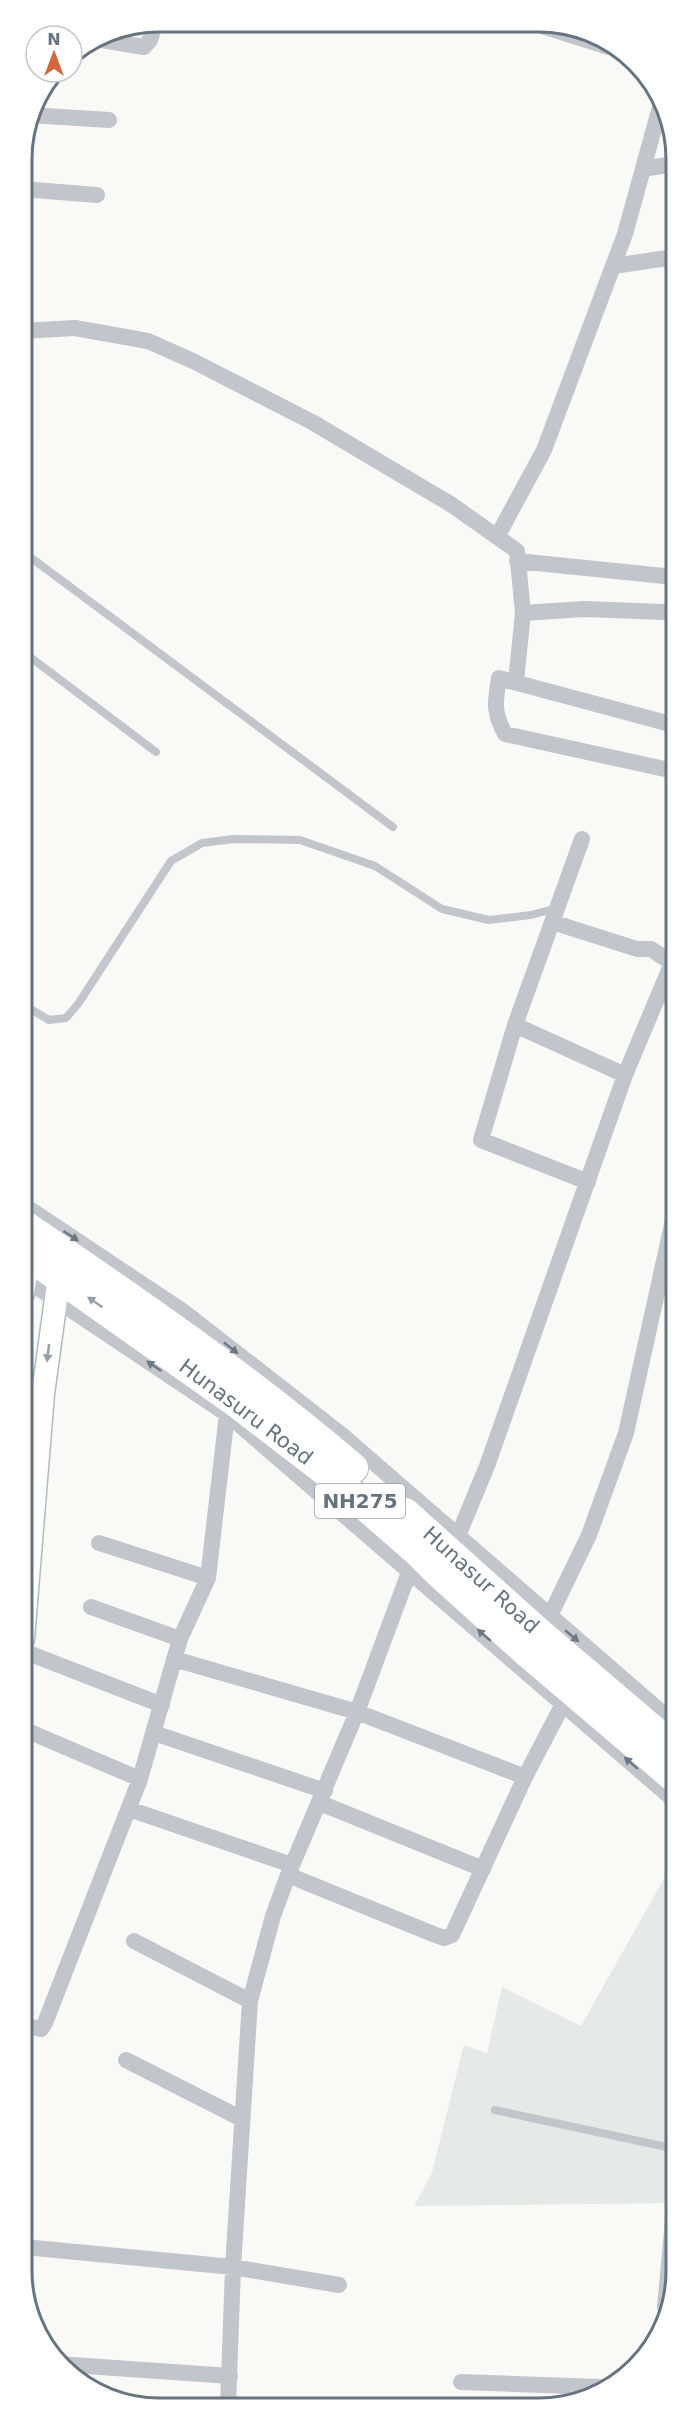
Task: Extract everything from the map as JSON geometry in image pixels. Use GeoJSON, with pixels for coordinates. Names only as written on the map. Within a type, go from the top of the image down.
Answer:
{"type":"FeatureCollection","features":[{"type":"Feature","properties":{"kind":"highway","name":"Hunasur Road"},"geometry":{"type":"LineString","coordinates":[[32,1250],[40,1270],[251,1385],[337,1454],[434,1556],[545,1626],[665,1740]]}},
{"type":"Feature","properties":{"kind":"highway","name":"Hunasuru Road"},"geometry":{"type":"LineString","coordinates":[[40,1270],[232,1409],[323,1469],[434,1556],[568,1698],[665,1771]]}},
{"type":"Feature","properties":{"kind":"street"},"geometry":{"type":"LineString","coordinates":[[109,41],[144,47],[152,32]]}},
{"type":"Feature","properties":{"kind":"street"},"geometry":{"type":"LineString","coordinates":[[497,537],[544,450],[625,234],[658,115]]}},
{"type":"Feature","properties":{"kind":"street"},"geometry":{"type":"LineString","coordinates":[[39,116],[109,120]]}},
{"type":"Feature","properties":{"kind":"street"},"geometry":{"type":"LineString","coordinates":[[643,169],[666,165]]}},
{"type":"Feature","properties":{"kind":"street"},"geometry":{"type":"LineString","coordinates":[[32,190],[97,195]]}},
{"type":"Feature","properties":{"kind":"street"},"geometry":{"type":"LineString","coordinates":[[613,266],[666,258]]}},
{"type":"Feature","properties":{"kind":"street"},"geometry":{"type":"LineString","coordinates":[[32,330],[75,328],[148,341],[193,361],[312,422],[452,505],[517,551],[523,613],[516,681]]}},
{"type":"Feature","properties":{"kind":"street"},"geometry":{"type":"LineString","coordinates":[[517,561],[666,576]]}},
{"type":"Feature","properties":{"kind":"street"},"geometry":{"type":"LineString","coordinates":[[523,613],[584,609],[666,612]]}},
{"type":"Feature","properties":{"kind":"street"},"geometry":{"type":"LineString","coordinates":[[666,723],[499,678],[495,705],[497,719],[505,734],[666,769]]}},
{"type":"Feature","properties":{"kind":"street"},"geometry":{"type":"LineString","coordinates":[[582,839],[515,1025],[481,1140],[588,1182]]}},
{"type":"Feature","properties":{"kind":"street"},"geometry":{"type":"LineString","coordinates":[[555,915],[637,949],[651,949],[666,959]]}},
{"type":"Feature","properties":{"kind":"street"},"geometry":{"type":"LineString","coordinates":[[229,2398],[233,2267],[250,2001],[273,1916],[357,1712],[434,1556],[487,1466],[625,1075],[666,978]]}},
{"type":"Feature","properties":{"kind":"street"},"geometry":{"type":"LineString","coordinates":[[515,1025],[625,1075]]}},
{"type":"Feature","properties":{"kind":"street"},"geometry":{"type":"LineString","coordinates":[[32,1211],[184,1312],[342,1435],[434,1556]]}},
{"type":"Feature","properties":{"kind":"street"},"geometry":{"type":"LineString","coordinates":[[665,1254],[626,1433],[589,1535],[545,1626],[665,1717]]}},
{"type":"Feature","properties":{"kind":"street"},"geometry":{"type":"LineString","coordinates":[[32,1529],[43,1395],[40,1270]]}},
{"type":"Feature","properties":{"kind":"street"},"geometry":{"type":"LineString","coordinates":[[32,2027],[41,2029],[45,2024],[140,1779],[180,1639],[208,1578],[232,1409]]}},
{"type":"Feature","properties":{"kind":"street"},"geometry":{"type":"LineString","coordinates":[[99,1543],[208,1578]]}},
{"type":"Feature","properties":{"kind":"street"},"geometry":{"type":"LineString","coordinates":[[92,1607],[180,1639]]}},
{"type":"Feature","properties":{"kind":"street"},"geometry":{"type":"LineString","coordinates":[[32,1654],[162,1705]]}},
{"type":"Feature","properties":{"kind":"street"},"geometry":{"type":"LineString","coordinates":[[174,1659],[357,1712],[525,1777]]}},
{"type":"Feature","properties":{"kind":"street"},"geometry":{"type":"LineString","coordinates":[[129,1809],[290,1870],[444,1938],[452,1935],[525,1777],[568,1698],[665,1792]]}},
{"type":"Feature","properties":{"kind":"street"},"geometry":{"type":"LineString","coordinates":[[154,1733],[322,1797],[483,1869]]}},
{"type":"Feature","properties":{"kind":"street"},"geometry":{"type":"LineString","coordinates":[[32,1734],[140,1779]]}},
{"type":"Feature","properties":{"kind":"street"},"geometry":{"type":"LineString","coordinates":[[134,1941],[250,2001]]}},
{"type":"Feature","properties":{"kind":"street"},"geometry":{"type":"LineString","coordinates":[[126,2060],[242,2119]]}},
{"type":"Feature","properties":{"kind":"street"},"geometry":{"type":"LineString","coordinates":[[32,2248],[233,2267],[339,2284]]}},
{"type":"Feature","properties":{"kind":"street"},"geometry":{"type":"LineString","coordinates":[[73,2365],[230,2376]]}},
{"type":"Feature","properties":{"kind":"street"},"geometry":{"type":"LineString","coordinates":[[461,2382],[592,2387]]}},
{"type":"Feature","properties":{"kind":"lane"},"geometry":{"type":"LineString","coordinates":[[32,558],[393,827]]}},
{"type":"Feature","properties":{"kind":"lane"},"geometry":{"type":"LineString","coordinates":[[32,659],[156,752]]}},
{"type":"Feature","properties":{"kind":"lane"},"geometry":{"type":"LineString","coordinates":[[32,1010],[49,1020],[66,1018],[78,1004],[171,861],[202,843],[234,839],[300,840],[375,866],[442,909],[489,921],[531,915],[555,915]]}},
{"type":"Feature","properties":{"kind":"lane"},"geometry":{"type":"LineString","coordinates":[[495,2110],[665,2149]]}},
{"type":"Feature","properties":{"kind":"shaded area"},"geometry":{"type":"Polygon","coordinates":[[[665,1876],[665,2203],[414,2206],[432,2173],[464,2045],[487,2053],[502,1987],[581,2026],[665,1876]]]}}]}
